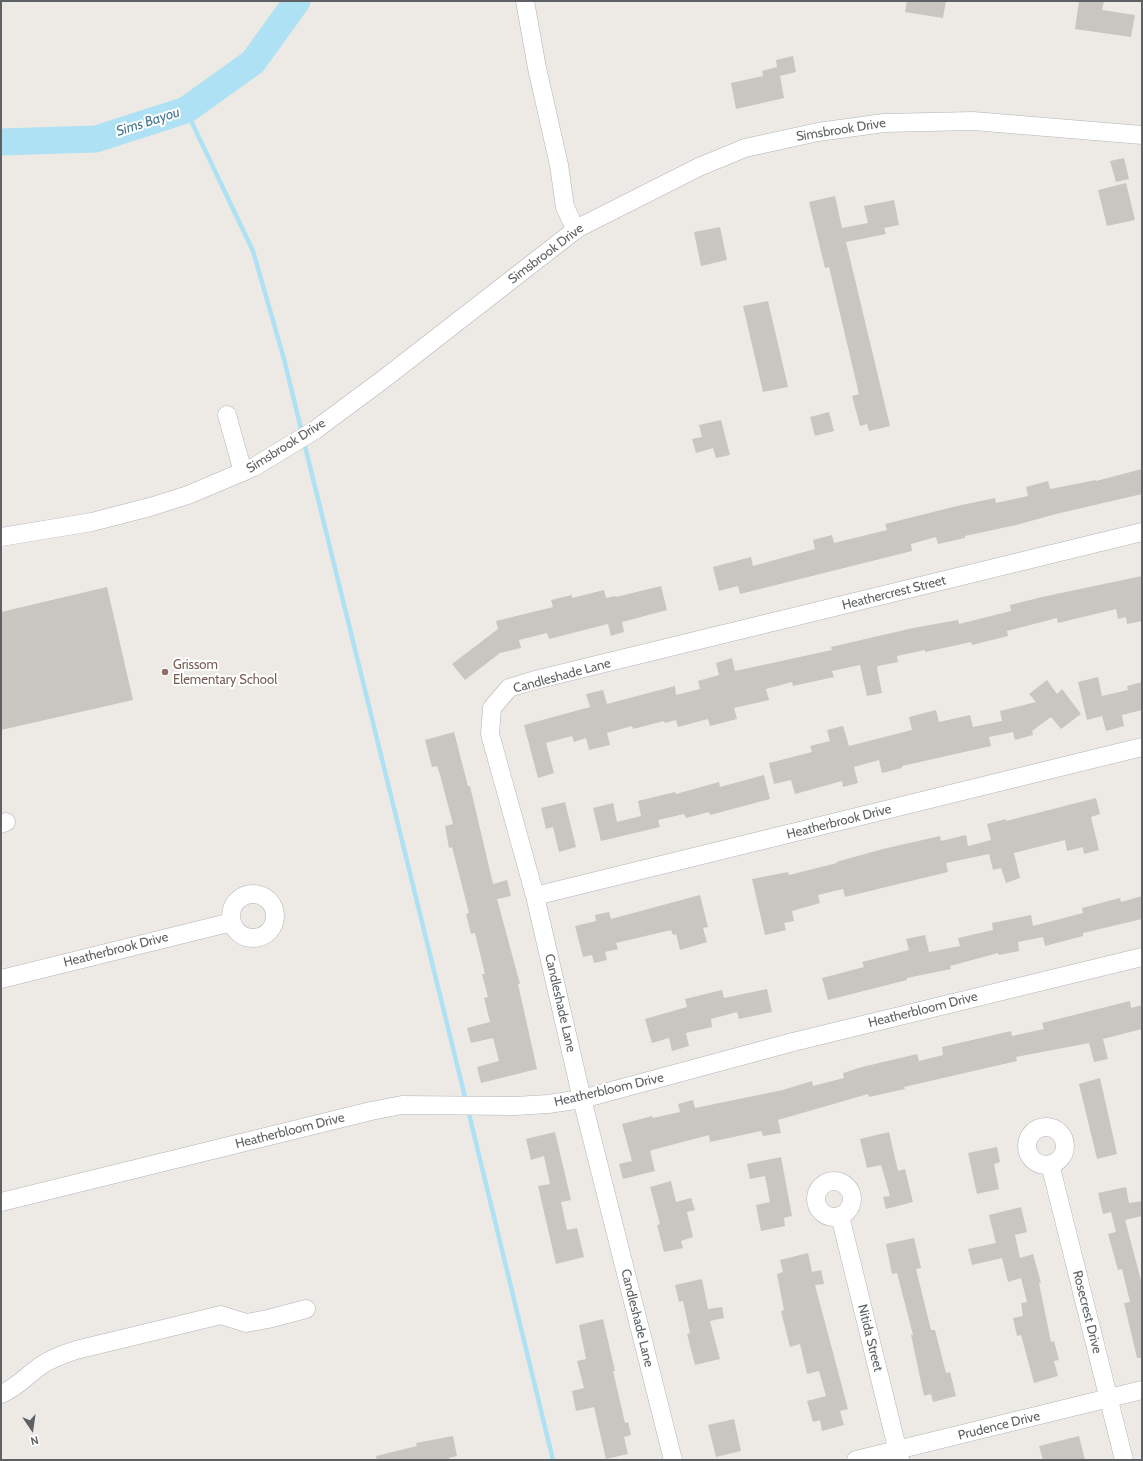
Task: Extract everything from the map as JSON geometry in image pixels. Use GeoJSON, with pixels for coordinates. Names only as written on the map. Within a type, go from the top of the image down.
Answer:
{"type":"FeatureCollection","features":[{"type":"Feature","properties":{"kind":"street"},"geometry":{"type":"LineString","coordinates":[[525,1],[537,68],[567,212],[576,230]]}},
{"type":"Feature","properties":{"kind":"street","name":"Simsbrook Drive"},"geometry":{"type":"LineString","coordinates":[[1,537],[39,532],[121,515],[188,495],[243,472],[315,430],[385,378],[576,230],[699,167],[745,148],[818,132],[884,123],[972,121],[1142,135]]}},
{"type":"Feature","properties":{"kind":"street"},"geometry":{"type":"LineString","coordinates":[[227,415],[243,472]]}},
{"type":"Feature","properties":{"kind":"street","name":"Heathercrest Street"},"geometry":{"type":"LineString","coordinates":[[646,653],[1142,532]]}},
{"type":"Feature","properties":{"kind":"street","name":"Candleshade Lane"},"geometry":{"type":"LineString","coordinates":[[646,653],[535,680],[510,688],[492,708],[490,734],[535,896],[582,1098],[673,1460]]}},
{"type":"Feature","properties":{"kind":"street","name":"Heatherbrook Drive"},"geometry":{"type":"LineString","coordinates":[[535,896],[1142,747]]}},
{"type":"Feature","properties":{"kind":"street","name":"Heatherbrook Drive"},"geometry":{"type":"LineString","coordinates":[[1,979],[232,922]]}},
{"type":"Feature","properties":{"kind":"street","name":"Heatherbloom Drive"},"geometry":{"type":"LineString","coordinates":[[1,1202],[371,1111],[402,1105],[477,1106],[548,1104],[582,1098],[794,1042],[1142,957]]}},
{"type":"Feature","properties":{"kind":"street","name":"Rosecrest Drive"},"geometry":{"type":"LineString","coordinates":[[1050,1164],[1124,1460]]}},
{"type":"Feature","properties":{"kind":"street","name":"Nitida Street"},"geometry":{"type":"LineString","coordinates":[[840,1216],[899,1455]]}},
{"type":"Feature","properties":{"kind":"street"},"geometry":{"type":"LineString","coordinates":[[1,1394],[8,1391],[41,1365],[57,1356],[76,1350],[221,1315],[246,1323],[268,1320],[306,1309]]}},
{"type":"Feature","properties":{"kind":"street","name":"Prudence Drive"},"geometry":{"type":"LineString","coordinates":[[856,1460],[899,1455],[1142,1390]]}},
{"type":"Feature","properties":{"kind":"building"},"geometry":{"type":"Polygon","coordinates":[[[907,1],[946,1],[943,18],[905,12],[907,1]]]}},
{"type":"Feature","properties":{"kind":"building"},"geometry":{"type":"Polygon","coordinates":[[[1079,1],[1104,1],[1102,10],[1135,15],[1131,37],[1075,29],[1079,1]]]}},
{"type":"Feature","properties":{"kind":"building"},"geometry":{"type":"Polygon","coordinates":[[[793,56],[796,72],[780,76],[784,98],[736,109],[731,83],[763,76],[762,71],[777,67],[776,60],[793,56]]]}},
{"type":"Feature","properties":{"kind":"building"},"geometry":{"type":"Polygon","coordinates":[[[1124,158],[1129,179],[1116,182],[1110,161],[1124,158]]]}},
{"type":"Feature","properties":{"kind":"building"},"geometry":{"type":"Polygon","coordinates":[[[1126,183],[1135,220],[1107,226],[1098,190],[1126,183]]]}},
{"type":"Feature","properties":{"kind":"building"},"geometry":{"type":"Polygon","coordinates":[[[835,196],[842,228],[868,223],[864,206],[894,200],[899,225],[884,228],[886,234],[846,242],[890,426],[869,431],[867,424],[860,426],[852,396],[859,394],[829,267],[825,268],[809,202],[835,196]]]}},
{"type":"Feature","properties":{"kind":"building"},"geometry":{"type":"Polygon","coordinates":[[[720,227],[727,260],[701,266],[694,232],[720,227]]]}},
{"type":"Feature","properties":{"kind":"building"},"geometry":{"type":"Polygon","coordinates":[[[768,301],[788,387],[763,392],[743,306],[768,301]]]}},
{"type":"Feature","properties":{"kind":"building"},"geometry":{"type":"Polygon","coordinates":[[[829,412],[834,431],[815,436],[810,417],[829,412]]]}},
{"type":"Feature","properties":{"kind":"building"},"geometry":{"type":"Polygon","coordinates":[[[721,420],[730,455],[716,458],[713,448],[696,453],[692,439],[702,437],[699,425],[721,420]]]}},
{"type":"Feature","properties":{"kind":"building"},"geometry":{"type":"Polygon","coordinates":[[[1142,469],[1142,494],[965,536],[965,538],[938,544],[936,537],[911,544],[912,551],[740,594],[738,586],[719,591],[713,567],[751,557],[753,566],[815,549],[813,540],[832,535],[834,543],[887,530],[885,524],[957,506],[995,498],[996,503],[1028,496],[1026,487],[1048,481],[1050,489],[1096,481],[1142,469]]]}},
{"type":"Feature","properties":{"kind":"building"},"geometry":{"type":"Polygon","coordinates":[[[1142,576],[1142,621],[1127,624],[1126,617],[1118,619],[1116,609],[1058,623],[1057,618],[1007,631],[1008,636],[972,645],[971,642],[925,652],[925,650],[897,656],[898,662],[878,666],[877,668],[882,693],[867,696],[860,665],[832,671],[834,677],[793,686],[792,682],[766,689],[769,700],[734,708],[737,719],[710,726],[708,719],[678,727],[676,720],[665,723],[664,721],[633,729],[632,726],[607,733],[610,745],[589,750],[586,738],[574,742],[572,736],[546,743],[554,773],[538,778],[524,725],[590,707],[586,694],[603,690],[607,704],[675,686],[676,695],[700,689],[698,681],[719,675],[716,663],[732,658],[735,671],[832,650],[831,647],[913,628],[958,620],[959,624],[1011,611],[1010,605],[1142,576]]]}},
{"type":"Feature","properties":{"kind":"building"},"geometry":{"type":"Polygon","coordinates":[[[661,586],[667,610],[622,622],[624,632],[611,636],[608,624],[549,639],[547,633],[519,640],[521,648],[500,653],[465,680],[452,664],[498,629],[496,621],[553,607],[551,600],[572,595],[572,598],[604,590],[606,598],[616,597],[661,586]]]}},
{"type":"Feature","properties":{"kind":"building"},"geometry":{"type":"Polygon","coordinates":[[[107,587],[133,700],[1,730],[1,612],[107,587]]]}},
{"type":"Feature","properties":{"kind":"building"},"geometry":{"type":"Polygon","coordinates":[[[1098,677],[1102,696],[1128,690],[1127,686],[1142,682],[1142,710],[1122,715],[1124,726],[1106,731],[1102,716],[1087,720],[1078,682],[1098,677]]]}},
{"type":"Feature","properties":{"kind":"building"},"geometry":{"type":"Polygon","coordinates":[[[1047,680],[1057,694],[1062,689],[1081,714],[1061,729],[1051,717],[1032,731],[1033,735],[1015,740],[1013,732],[989,737],[991,746],[902,766],[902,768],[882,773],[879,760],[854,767],[858,783],[843,787],[842,781],[795,794],[791,780],[774,784],[769,763],[812,752],[810,746],[830,741],[827,730],[843,726],[849,746],[912,730],[909,717],[936,710],[939,722],[970,715],[973,727],[1002,721],[1000,711],[1036,702],[1029,694],[1047,680]]]}},
{"type":"Feature","properties":{"kind":"building"},"geometry":{"type":"Polygon","coordinates":[[[454,732],[468,786],[470,786],[493,884],[507,880],[511,896],[497,899],[520,984],[518,984],[537,1069],[481,1083],[477,1067],[499,1061],[493,1038],[471,1043],[467,1028],[490,1022],[484,998],[488,997],[482,974],[485,974],[475,933],[471,934],[466,914],[469,913],[452,847],[449,848],[445,826],[453,824],[437,766],[432,767],[425,740],[454,732]]]}},
{"type":"Feature","properties":{"kind":"building"},"geometry":{"type":"Polygon","coordinates":[[[764,775],[770,799],[710,815],[709,812],[686,818],[684,814],[658,820],[660,827],[601,841],[593,808],[613,803],[617,822],[641,816],[638,801],[675,792],[676,794],[719,782],[720,787],[764,775]]]}},
{"type":"Feature","properties":{"kind":"building"},"geometry":{"type":"Polygon","coordinates":[[[1096,798],[1100,814],[1091,817],[1099,850],[1084,854],[1083,847],[1067,851],[1065,840],[1014,853],[1020,878],[1006,883],[1001,868],[993,870],[989,854],[946,863],[948,872],[845,897],[843,889],[818,895],[820,903],[792,911],[794,921],[784,923],[786,930],[765,935],[752,879],[788,872],[789,875],[837,863],[836,862],[883,849],[940,836],[941,841],[966,835],[968,846],[991,840],[987,824],[1006,819],[1006,821],[1096,798]]]}},
{"type":"Feature","properties":{"kind":"building"},"geometry":{"type":"Polygon","coordinates":[[[565,802],[576,847],[559,852],[553,827],[546,829],[541,808],[565,802]]]}},
{"type":"Feature","properties":{"kind":"building"},"geometry":{"type":"Polygon","coordinates":[[[700,895],[708,927],[703,928],[707,942],[680,950],[676,934],[673,935],[671,930],[616,943],[618,949],[605,952],[607,960],[594,963],[592,955],[583,957],[575,926],[596,921],[595,915],[609,912],[611,919],[700,895]]]}},
{"type":"Feature","properties":{"kind":"building"},"geometry":{"type":"Polygon","coordinates":[[[1142,896],[1142,919],[1083,933],[1083,936],[1045,946],[1043,937],[1018,942],[1019,951],[999,955],[998,953],[950,966],[951,969],[907,978],[907,980],[828,1000],[822,978],[864,967],[862,962],[909,950],[906,939],[925,935],[929,952],[960,946],[958,938],[993,930],[992,923],[1031,915],[1033,926],[1083,913],[1082,908],[1120,898],[1121,902],[1142,896]]]}},
{"type":"Feature","properties":{"kind":"building"},"geometry":{"type":"Polygon","coordinates":[[[767,989],[772,1012],[739,1019],[737,1012],[711,1019],[712,1027],[686,1033],[689,1046],[672,1051],[669,1038],[652,1043],[645,1019],[687,1007],[685,999],[722,990],[724,998],[767,989]]]}},
{"type":"Feature","properties":{"kind":"building"},"geometry":{"type":"Polygon","coordinates":[[[1130,1001],[1131,1008],[1142,1005],[1142,1029],[1103,1039],[1108,1059],[1094,1062],[1089,1043],[1016,1057],[1017,1061],[904,1087],[905,1089],[869,1097],[868,1094],[778,1120],[781,1133],[763,1136],[761,1131],[710,1142],[709,1135],[652,1150],[650,1151],[655,1171],[623,1179],[619,1164],[632,1161],[622,1124],[652,1116],[653,1118],[680,1112],[678,1104],[693,1100],[695,1108],[783,1090],[812,1081],[813,1086],[844,1078],[843,1073],[862,1067],[917,1054],[919,1061],[943,1055],[942,1047],[1011,1031],[1012,1036],[1044,1029],[1042,1023],[1130,1001]]]}},
{"type":"Feature","properties":{"kind":"building"},"geometry":{"type":"Polygon","coordinates":[[[1100,1078],[1117,1154],[1097,1159],[1079,1084],[1100,1078]]]}},
{"type":"Feature","properties":{"kind":"building"},"geometry":{"type":"Polygon","coordinates":[[[555,1132],[571,1200],[561,1202],[567,1230],[577,1228],[584,1257],[556,1264],[538,1186],[550,1184],[544,1156],[531,1160],[526,1139],[555,1132]]]}},
{"type":"Feature","properties":{"kind":"building"},"geometry":{"type":"Polygon","coordinates":[[[889,1132],[898,1171],[905,1169],[913,1202],[886,1209],[883,1197],[890,1196],[881,1165],[867,1168],[860,1139],[889,1132]]]}},
{"type":"Feature","properties":{"kind":"building"},"geometry":{"type":"Polygon","coordinates":[[[997,1147],[1000,1162],[994,1164],[999,1189],[977,1194],[968,1153],[997,1147]]]}},
{"type":"Feature","properties":{"kind":"building"},"geometry":{"type":"Polygon","coordinates":[[[781,1157],[792,1216],[784,1218],[785,1226],[761,1231],[756,1205],[770,1202],[765,1176],[750,1179],[747,1164],[781,1157]]]}},
{"type":"Feature","properties":{"kind":"building"},"geometry":{"type":"Polygon","coordinates":[[[671,1181],[676,1202],[691,1198],[695,1210],[687,1212],[693,1237],[681,1241],[683,1248],[664,1252],[657,1225],[660,1224],[650,1187],[671,1181]]]}},
{"type":"Feature","properties":{"kind":"building"},"geometry":{"type":"Polygon","coordinates":[[[1126,1187],[1129,1203],[1142,1201],[1142,1216],[1125,1220],[1142,1284],[1142,1358],[1137,1358],[1124,1303],[1130,1302],[1122,1269],[1118,1270],[1108,1234],[1116,1232],[1111,1212],[1103,1214],[1098,1193],[1126,1187]]]}},
{"type":"Feature","properties":{"kind":"building"},"geometry":{"type":"Polygon","coordinates":[[[1021,1207],[1027,1232],[1015,1235],[1020,1258],[1033,1254],[1041,1283],[1039,1283],[1051,1342],[1054,1341],[1059,1360],[1054,1361],[1058,1376],[1034,1383],[1021,1335],[1017,1336],[1013,1318],[1023,1316],[1021,1303],[1027,1302],[1021,1278],[1008,1282],[1002,1258],[972,1265],[968,1249],[996,1243],[989,1215],[1021,1207]]]}},
{"type":"Feature","properties":{"kind":"building"},"geometry":{"type":"Polygon","coordinates":[[[914,1238],[921,1268],[916,1269],[931,1330],[935,1330],[946,1373],[950,1372],[956,1396],[933,1402],[931,1394],[924,1396],[911,1335],[913,1335],[897,1273],[892,1274],[886,1244],[914,1238]]]}},
{"type":"Feature","properties":{"kind":"building"},"geometry":{"type":"Polygon","coordinates":[[[808,1253],[812,1272],[821,1270],[824,1284],[815,1285],[848,1409],[840,1411],[844,1425],[822,1431],[820,1420],[813,1422],[807,1401],[826,1396],[819,1371],[807,1374],[800,1344],[790,1347],[781,1311],[784,1310],[777,1274],[783,1272],[780,1260],[808,1253]]]}},
{"type":"Feature","properties":{"kind":"building"},"geometry":{"type":"Polygon","coordinates":[[[702,1279],[708,1309],[722,1307],[724,1318],[710,1321],[720,1359],[695,1365],[687,1334],[690,1333],[683,1301],[679,1302],[675,1285],[702,1279]]]}},
{"type":"Feature","properties":{"kind":"building"},"geometry":{"type":"Polygon","coordinates":[[[603,1319],[625,1423],[628,1422],[631,1435],[624,1437],[628,1454],[606,1459],[594,1407],[576,1411],[572,1391],[584,1388],[577,1361],[586,1359],[579,1325],[603,1319]]]}},
{"type":"Feature","properties":{"kind":"building"},"geometry":{"type":"Polygon","coordinates":[[[734,1419],[741,1451],[716,1457],[708,1425],[734,1419]]]}},
{"type":"Feature","properties":{"kind":"building"},"geometry":{"type":"Polygon","coordinates":[[[453,1436],[457,1456],[449,1458],[449,1460],[377,1460],[376,1456],[417,1446],[416,1443],[453,1436]]]}},
{"type":"Feature","properties":{"kind":"building"},"geometry":{"type":"Polygon","coordinates":[[[1079,1436],[1085,1460],[1043,1460],[1039,1446],[1079,1436]]]}},
{"type":"Feature","properties":{"kind":"waterway","name":"Sims Bayou"},"geometry":{"type":"LineString","coordinates":[[1,142],[96,139],[186,110],[253,62],[297,1]]}},
{"type":"Feature","properties":{"kind":"waterway"},"geometry":{"type":"LineString","coordinates":[[186,110],[253,251],[284,359],[302,433]]}},
{"type":"Feature","properties":{"kind":"waterway"},"geometry":{"type":"LineString","coordinates":[[304,442],[466,1101]]}},
{"type":"Feature","properties":{"kind":"waterway"},"geometry":{"type":"LineString","coordinates":[[468,1110],[553,1460]]}},
{"type":"Feature","properties":{"kind":"place","name":"Grissom Elementary School"},"geometry":{"type":"Point","coordinates":[165,672]}}]}
